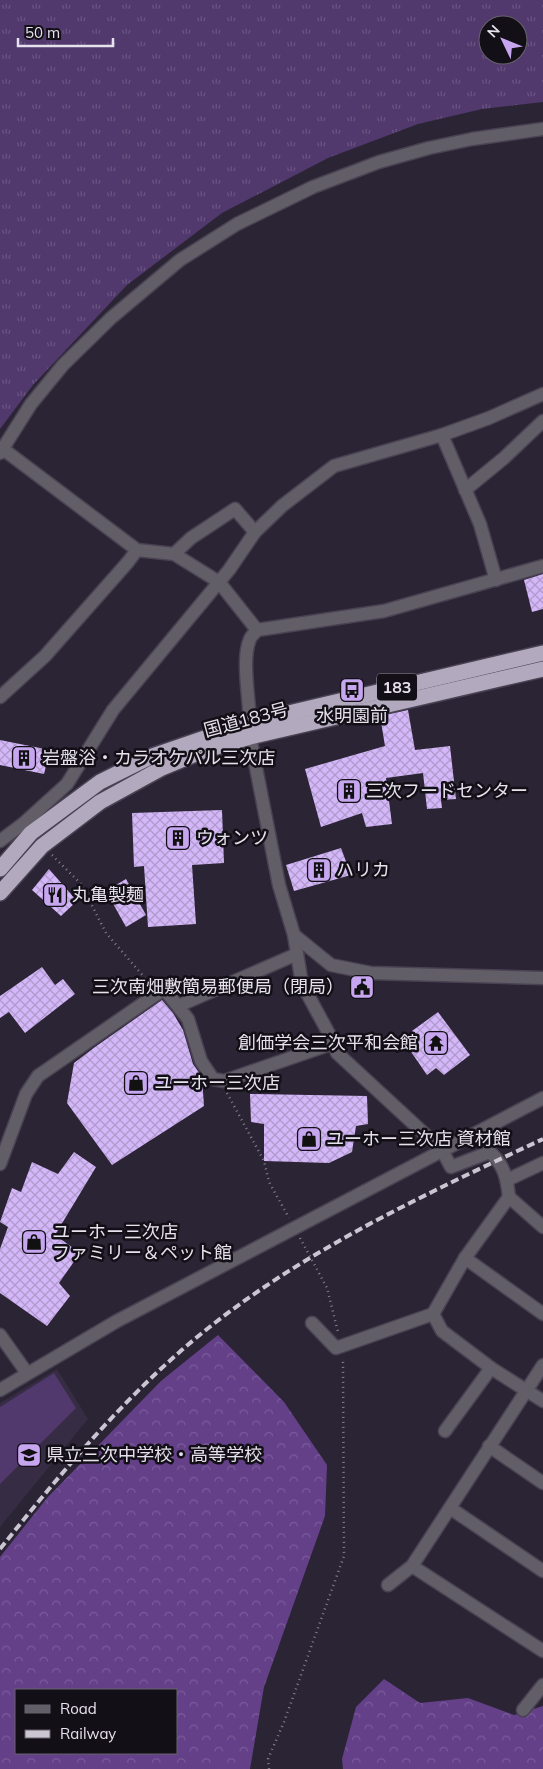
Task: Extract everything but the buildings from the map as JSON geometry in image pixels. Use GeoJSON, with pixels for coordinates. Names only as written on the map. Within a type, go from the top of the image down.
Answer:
{"type":"FeatureCollection","features":[{"type":"Feature","properties":{"kind":"highway","name":"国道183号"},"geometry":{"type":"LineString","coordinates":[[0,869],[27,828],[100,782],[152,756],[543,652]]}},
{"type":"Feature","properties":{"kind":"highway","name":"国道183号"},"geometry":{"type":"LineString","coordinates":[[0,893],[42,846],[100,802],[162,768],[250,729],[543,669]]}},
{"type":"Feature","properties":{"kind":"street"},"geometry":{"type":"LineString","coordinates":[[257,630],[219,582],[174,554],[137,550],[1,451],[31,404],[63,365],[111,318],[180,260],[237,224],[313,187],[379,162],[429,148],[472,139],[543,129]]}},
{"type":"Feature","properties":{"kind":"street"},"geometry":{"type":"LineString","coordinates":[[0,841],[27,828],[66,784],[113,710],[229,570],[255,532],[282,506],[334,466],[442,435],[489,418],[543,394]]}},
{"type":"Feature","properties":{"kind":"street"},"geometry":{"type":"LineString","coordinates":[[465,490],[504,458],[543,422]]}},
{"type":"Feature","properties":{"kind":"street"},"geometry":{"type":"LineString","coordinates":[[442,435],[480,524],[496,580]]}},
{"type":"Feature","properties":{"kind":"street"},"geometry":{"type":"LineString","coordinates":[[174,554],[191,538],[235,509],[255,532]]}},
{"type":"Feature","properties":{"kind":"street"},"geometry":{"type":"LineString","coordinates":[[0,697],[45,656],[137,550]]}},
{"type":"Feature","properties":{"kind":"street"},"geometry":{"type":"LineString","coordinates":[[312,1323],[336,1348],[433,1314],[465,1258],[508,1198],[508,1180],[499,1160],[490,1152],[451,1167],[442,1150],[337,1053],[334,1043],[302,984],[294,935],[279,885],[250,729],[245,659],[250,638],[257,630],[384,611],[543,566]]}},
{"type":"Feature","properties":{"kind":"street"},"geometry":{"type":"LineString","coordinates":[[27,828],[42,846]]}},
{"type":"Feature","properties":{"kind":"street"},"geometry":{"type":"LineString","coordinates":[[294,935],[331,965],[371,972],[543,978]]}},
{"type":"Feature","properties":{"kind":"street"},"geometry":{"type":"LineString","coordinates":[[178,1006],[297,954]]}},
{"type":"Feature","properties":{"kind":"street"},"geometry":{"type":"LineString","coordinates":[[0,1164],[26,1094],[38,1076],[164,989],[188,1019],[201,1061],[213,1079],[224,1081],[334,1043]]}},
{"type":"Feature","properties":{"kind":"street"},"geometry":{"type":"LineString","coordinates":[[0,1390],[117,1321],[543,1098]]}},
{"type":"Feature","properties":{"kind":"street"},"geometry":{"type":"LineString","coordinates":[[508,1180],[543,1163]]}},
{"type":"Feature","properties":{"kind":"street"},"geometry":{"type":"LineString","coordinates":[[508,1198],[543,1227]]}},
{"type":"Feature","properties":{"kind":"street"},"geometry":{"type":"LineString","coordinates":[[465,1258],[543,1314]]}},
{"type":"Feature","properties":{"kind":"street"},"geometry":{"type":"LineString","coordinates":[[433,1314],[442,1331],[492,1368],[543,1401]]}},
{"type":"Feature","properties":{"kind":"street"},"geometry":{"type":"LineString","coordinates":[[0,1335],[27,1373]]}},
{"type":"Feature","properties":{"kind":"street"},"geometry":{"type":"LineString","coordinates":[[388,1585],[412,1566],[489,1446],[528,1391],[543,1365]]}},
{"type":"Feature","properties":{"kind":"street"},"geometry":{"type":"LineString","coordinates":[[444,1431],[492,1368]]}},
{"type":"Feature","properties":{"kind":"street"},"geometry":{"type":"LineString","coordinates":[[489,1446],[543,1483]]}},
{"type":"Feature","properties":{"kind":"street"},"geometry":{"type":"LineString","coordinates":[[450,1508],[543,1571]]}},
{"type":"Feature","properties":{"kind":"street"},"geometry":{"type":"LineString","coordinates":[[412,1566],[543,1651]]}},
{"type":"Feature","properties":{"kind":"street"},"geometry":{"type":"LineString","coordinates":[[523,1710],[543,1685]]}},
{"type":"Feature","properties":{"kind":"path"},"geometry":{"type":"LineString","coordinates":[[269,1769],[268,1759],[284,1722],[344,1556],[343,1364],[341,1346],[327,1288],[295,1228]]}},
{"type":"Feature","properties":{"kind":"shaded area","name":"県立三次中学校・高等学校"},"geometry":{"type":"Polygon","coordinates":[[[57,1369],[88,1419],[0,1527],[0,1403],[57,1369]]]}},
{"type":"Feature","properties":{"kind":"green space"},"geometry":{"type":"Polygon","coordinates":[[[0,0],[543,0],[543,102],[482,109],[418,124],[328,158],[222,213],[127,285],[33,385],[0,429],[0,0]]]}},
{"type":"Feature","properties":{"kind":"green space"},"geometry":{"type":"Polygon","coordinates":[[[218,1335],[284,1402],[327,1465],[325,1516],[264,1687],[250,1769],[0,1769],[0,1557],[47,1498],[161,1381],[218,1335]]]}},
{"type":"Feature","properties":{"kind":"green space"},"geometry":{"type":"Polygon","coordinates":[[[54,1373],[76,1408],[0,1484],[0,1407],[54,1373]]]}},
{"type":"Feature","properties":{"kind":"green space"},"geometry":{"type":"Polygon","coordinates":[[[384,1679],[420,1703],[468,1698],[514,1715],[543,1706],[543,1769],[343,1769],[342,1759],[356,1707],[384,1679]]]}},
{"type":"Feature","properties":{"kind":"railway"},"geometry":{"type":"LineString","coordinates":[[0,1549],[101,1429],[156,1373],[216,1322],[254,1294],[333,1244],[416,1200],[543,1139]]}},
{"type":"Feature","properties":{"kind":"place","name":"水明園前"},"geometry":{"type":"Point","coordinates":[352,690]}},
{"type":"Feature","properties":{"kind":"place","name":"岩盤浴・カラオケパル三次店"},"geometry":{"type":"Point","coordinates":[24,758]}},
{"type":"Feature","properties":{"kind":"place","name":"三次フードセンター"},"geometry":{"type":"Point","coordinates":[349,791]}},
{"type":"Feature","properties":{"kind":"place","name":"ウォンツ"},"geometry":{"type":"Point","coordinates":[178,838]}},
{"type":"Feature","properties":{"kind":"place","name":"ハリカ"},"geometry":{"type":"Point","coordinates":[319,870]}},
{"type":"Feature","properties":{"kind":"place","name":"丸亀製麺"},"geometry":{"type":"Point","coordinates":[55,895]}},
{"type":"Feature","properties":{"kind":"place","name":"三次南畑敷簡易郵便局（閉局）"},"geometry":{"type":"Point","coordinates":[362,987]}},
{"type":"Feature","properties":{"kind":"place","name":"創価学会三次平和会館"},"geometry":{"type":"Point","coordinates":[436,1043]}},
{"type":"Feature","properties":{"kind":"place","name":"ユーホー三次店"},"geometry":{"type":"Point","coordinates":[136,1083]}},
{"type":"Feature","properties":{"kind":"place","name":"ユーホー三次店 資材館"},"geometry":{"type":"Point","coordinates":[309,1139]}},
{"type":"Feature","properties":{"kind":"place","name":"ユーホー三次店 ファミリー＆ペット館"},"geometry":{"type":"Point","coordinates":[34,1242]}},
{"type":"Feature","properties":{"kind":"place","name":"県立三次中学校・高等学校"},"geometry":{"type":"Point","coordinates":[29,1455]}}]}
